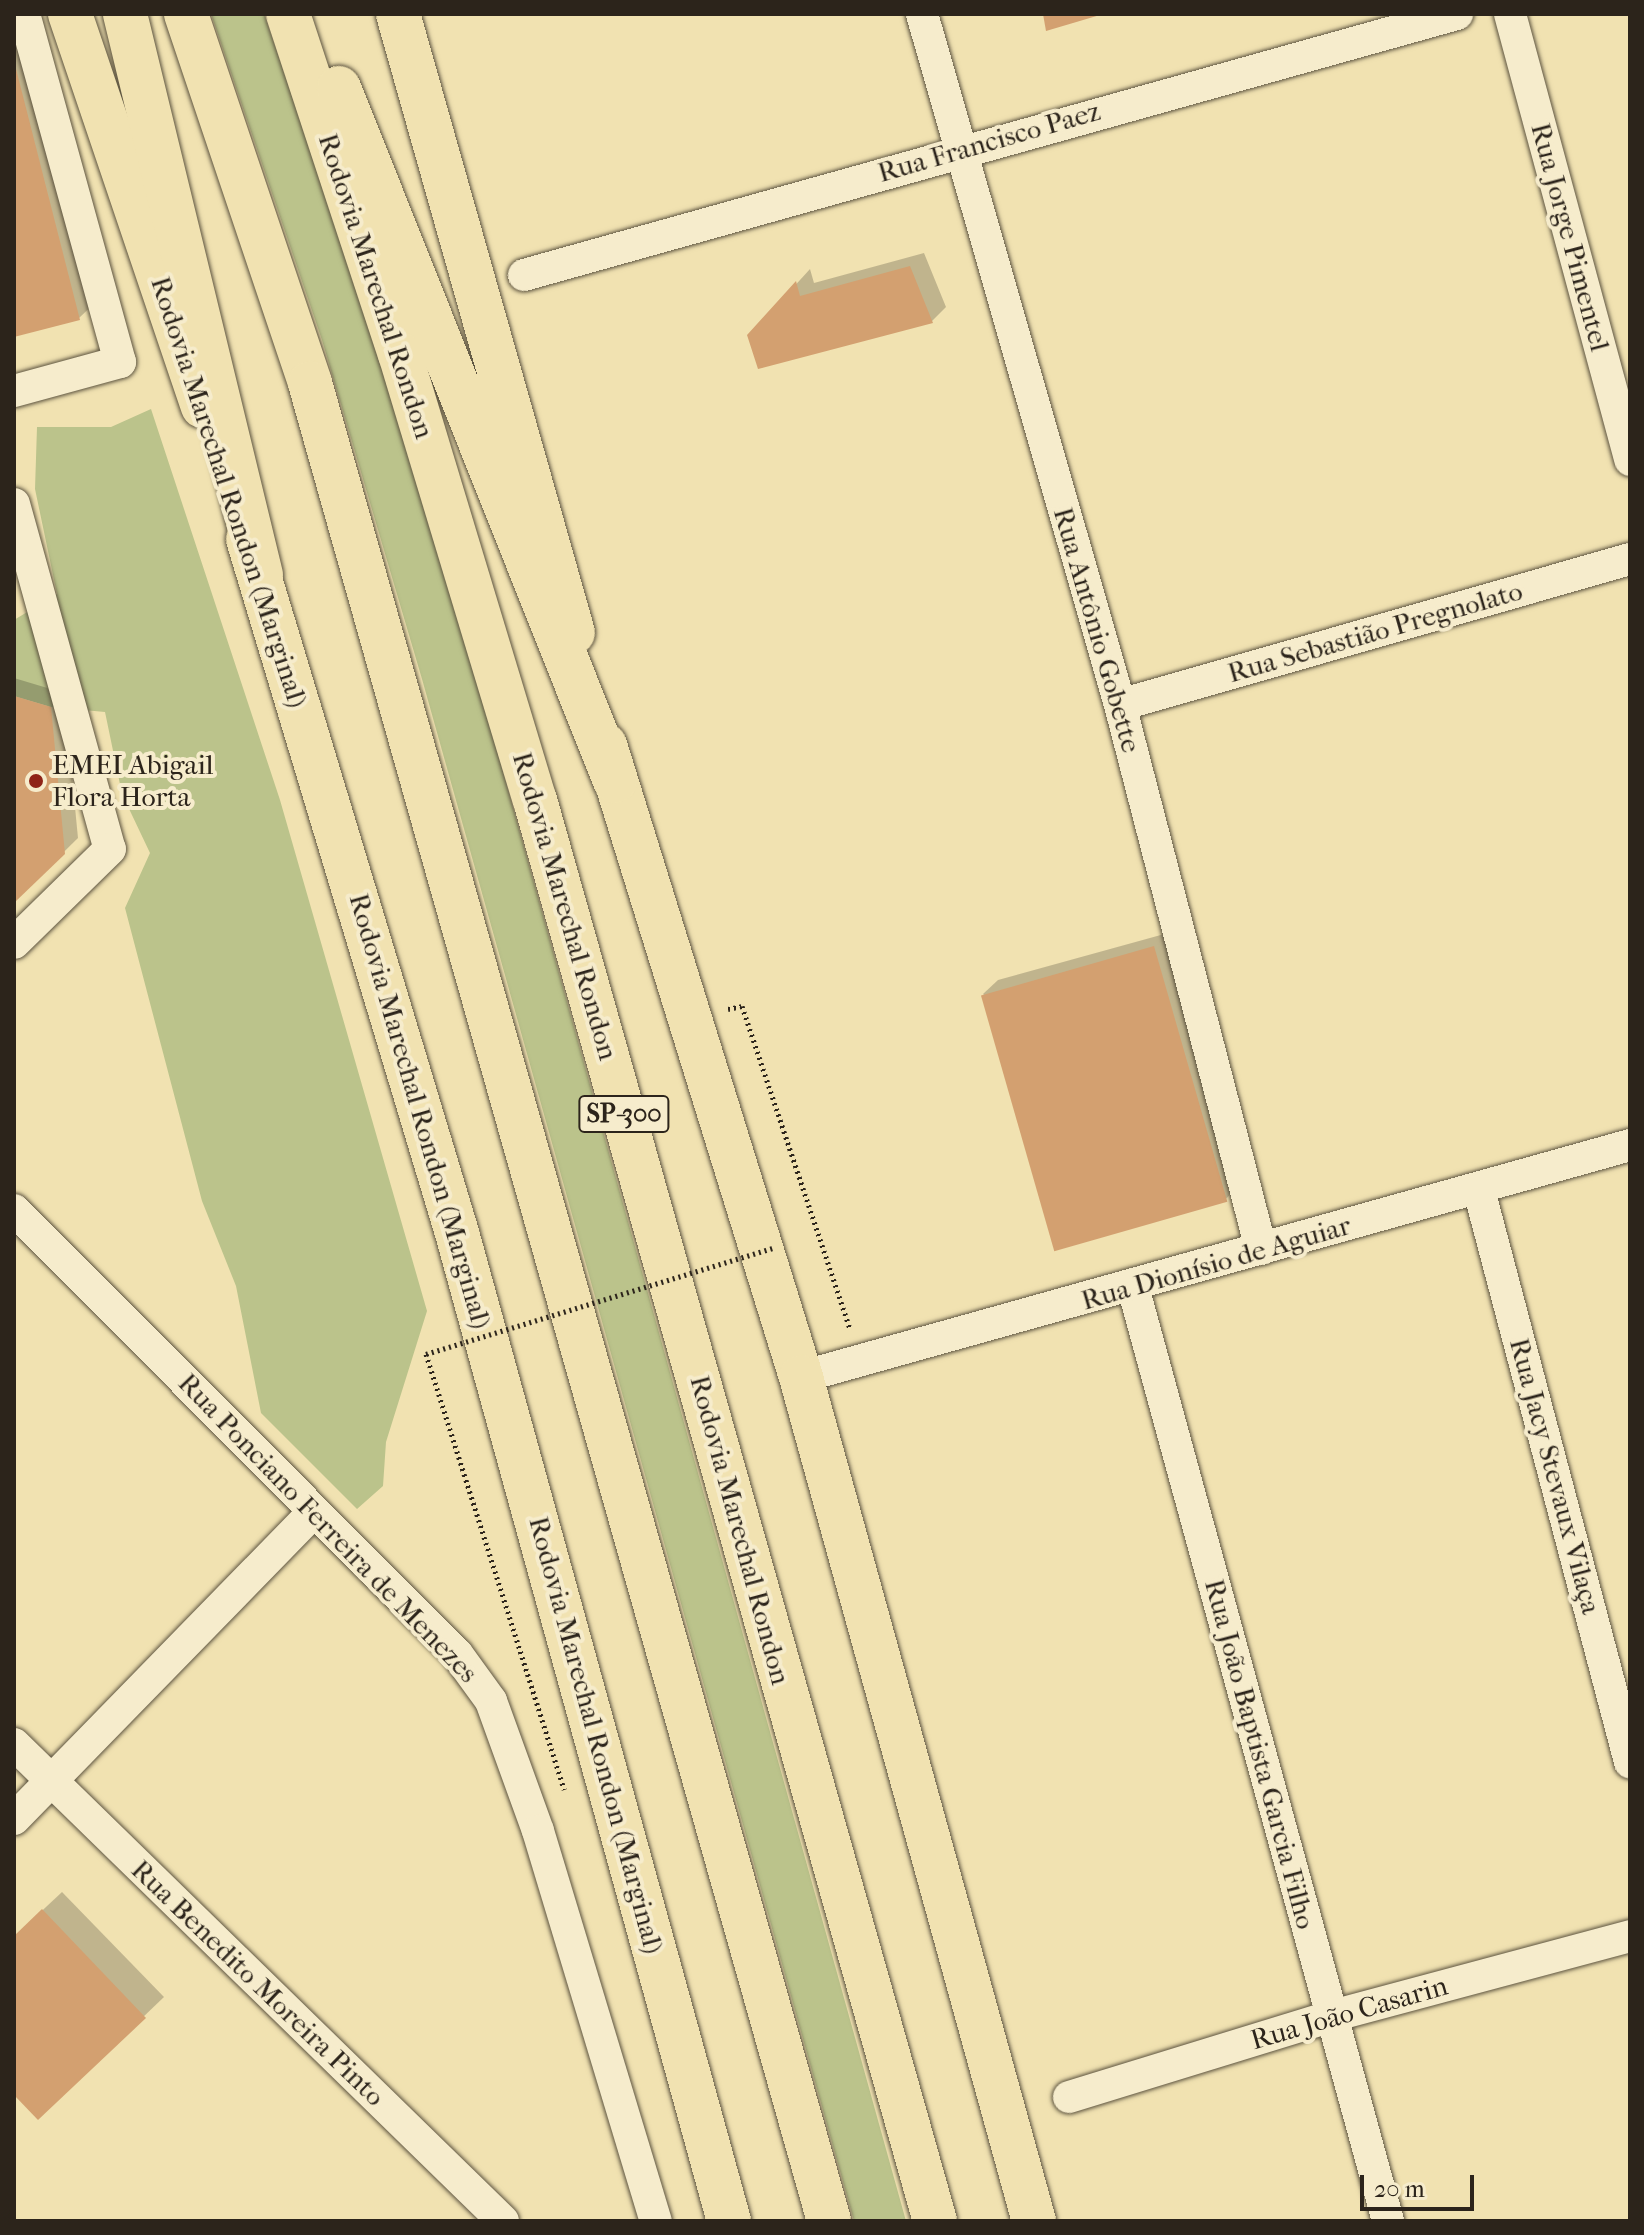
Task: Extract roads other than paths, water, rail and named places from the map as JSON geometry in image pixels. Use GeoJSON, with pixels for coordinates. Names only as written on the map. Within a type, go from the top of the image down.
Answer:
{"type":"FeatureCollection","features":[{"type":"Feature","properties":{"kind":"highway","name":"Rodovia Marechal Rondon (Marginal)"},"geometry":{"type":"LineString","coordinates":[[70,14],[261,575],[457,1233],[729,2221]]}},
{"type":"Feature","properties":{"kind":"highway"},"geometry":{"type":"LineString","coordinates":[[125,14],[261,575]]}},
{"type":"Feature","properties":{"kind":"highway"},"geometry":{"type":"LineString","coordinates":[[186,14],[310,383],[829,2221]]}},
{"type":"Feature","properties":{"kind":"highway","name":"Rodovia Marechal Rondon"},"geometry":{"type":"LineString","coordinates":[[288,14],[400,354],[535,800],[935,2221]]}},
{"type":"Feature","properties":{"kind":"highway"},"geometry":{"type":"LineString","coordinates":[[306,14],[376,172],[615,781]]}},
{"type":"Feature","properties":{"kind":"highway"},"geometry":{"type":"LineString","coordinates":[[398,14],[615,781],[801,1377],[1034,2221]]}},
{"type":"Feature","properties":{"kind":"street"},"geometry":{"type":"LineString","coordinates":[[14,391],[120,362],[24,14]]}},
{"type":"Feature","properties":{"kind":"street","name":"Rua Antônio Gobette"},"geometry":{"type":"LineString","coordinates":[[922,14],[1120,705],[1261,1249]]}},
{"type":"Feature","properties":{"kind":"street","name":"Rua Francisco Paez"},"geometry":{"type":"LineString","coordinates":[[524,275],[959,149],[1457,14]]}},
{"type":"Feature","properties":{"kind":"street","name":"Rua Jorge Pimentel"},"geometry":{"type":"LineString","coordinates":[[1510,14],[1630,460]]}},
{"type":"Feature","properties":{"kind":"street"},"geometry":{"type":"LineString","coordinates":[[14,504],[110,849],[14,943]]}},
{"type":"Feature","properties":{"kind":"street","name":"Rua Sebastião Pregnolato"},"geometry":{"type":"LineString","coordinates":[[1120,705],[1630,559]]}},
{"type":"Feature","properties":{"kind":"street","name":"Rua Dionísio de Aguiar"},"geometry":{"type":"LineString","coordinates":[[801,1377],[1133,1287],[1630,1145]]}},
{"type":"Feature","properties":{"kind":"street","name":"Rua Jacy Stevaux Vilaça"},"geometry":{"type":"LineString","coordinates":[[1479,1190],[1630,1762]]}},
{"type":"Feature","properties":{"kind":"street","name":"Rua Ponciano Ferreira de Menezes"},"geometry":{"type":"LineString","coordinates":[[14,1210],[233,1425],[313,1513],[457,1654],[491,1701],[538,1831],[656,2221]]}},
{"type":"Feature","properties":{"kind":"street","name":"Rua João Baptista Garcia Filho"},"geometry":{"type":"LineString","coordinates":[[1133,1287],[1388,2221]]}},
{"type":"Feature","properties":{"kind":"street"},"geometry":{"type":"LineString","coordinates":[[14,1819],[313,1513]]}},
{"type":"Feature","properties":{"kind":"street","name":"Rua Benedito Moreira Pinto"},"geometry":{"type":"LineString","coordinates":[[14,1744],[503,2221]]}},
{"type":"Feature","properties":{"kind":"street","name":"Rua João Casarin"},"geometry":{"type":"LineString","coordinates":[[1069,2097],[1332,2016],[1630,1936]]}},
{"type":"Feature","properties":{"kind":"place","name":"EMEI Abigail Flora Horta"},"geometry":{"type":"Point","coordinates":[36,781]}}]}
